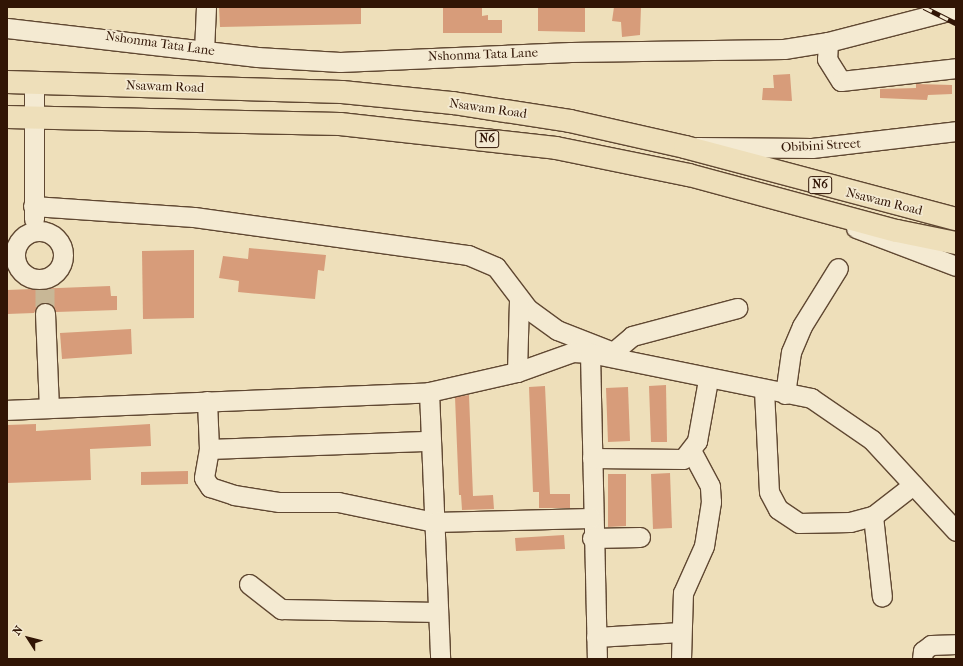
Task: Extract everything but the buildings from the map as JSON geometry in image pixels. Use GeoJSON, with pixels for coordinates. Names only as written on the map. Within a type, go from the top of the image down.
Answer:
{"type":"FeatureCollection","features":[{"type":"Feature","properties":{"kind":"highway","name":"Nsawam Road"},"geometry":{"type":"LineString","coordinates":[[7,82],[342,92],[429,101],[570,121],[685,147],[956,219]]}},
{"type":"Feature","properties":{"kind":"highway","name":"Nsawam Road"},"geometry":{"type":"LineString","coordinates":[[7,117],[202,118],[447,134],[556,148],[689,175],[818,211],[956,243]]}},
{"type":"Feature","properties":{"kind":"street"},"geometry":{"type":"LineString","coordinates":[[204,51],[206,7]]}},
{"type":"Feature","properties":{"kind":"street","name":"Nshonma Tata Lane"},"geometry":{"type":"LineString","coordinates":[[7,28],[204,51],[340,62],[572,52],[784,49],[828,42],[956,9]]}},
{"type":"Feature","properties":{"kind":"street"},"geometry":{"type":"LineString","coordinates":[[828,42],[827,59],[841,80],[956,68]]}},
{"type":"Feature","properties":{"kind":"street"},"geometry":{"type":"LineString","coordinates":[[34,82],[32,118],[33,206],[36,231]]}},
{"type":"Feature","properties":{"kind":"street","name":"Obibini Street"},"geometry":{"type":"LineString","coordinates":[[685,147],[812,148],[956,130]]}},
{"type":"Feature","properties":{"kind":"street"},"geometry":{"type":"LineString","coordinates":[[33,206],[194,217],[468,255],[496,267],[519,299],[557,330],[619,356],[708,380],[810,398],[843,417],[872,440],[956,531]]}},
{"type":"Feature","properties":{"kind":"street"},"geometry":{"type":"LineString","coordinates":[[818,211],[956,266]]}},
{"type":"Feature","properties":{"kind":"street"},"geometry":{"type":"LineString","coordinates":[[36,231],[55,237],[63,255],[57,269],[45,283],[32,278],[21,271],[15,259],[16,246],[24,236],[36,231]]}},
{"type":"Feature","properties":{"kind":"street"},"geometry":{"type":"LineString","coordinates":[[786,394],[791,352],[802,326],[838,268]]}},
{"type":"Feature","properties":{"kind":"street"},"geometry":{"type":"LineString","coordinates":[[517,372],[519,299]]}},
{"type":"Feature","properties":{"kind":"street"},"geometry":{"type":"LineString","coordinates":[[619,356],[632,336],[738,308]]}},
{"type":"Feature","properties":{"kind":"street"},"geometry":{"type":"LineString","coordinates":[[45,313],[49,408]]}},
{"type":"Feature","properties":{"kind":"street"},"geometry":{"type":"LineString","coordinates":[[7,410],[429,392],[517,372],[555,356],[590,353],[619,356]]}},
{"type":"Feature","properties":{"kind":"street"},"geometry":{"type":"LineString","coordinates":[[590,353],[592,538],[597,659]]}},
{"type":"Feature","properties":{"kind":"street"},"geometry":{"type":"LineString","coordinates":[[592,458],[683,459],[692,451],[708,380]]}},
{"type":"Feature","properties":{"kind":"street"},"geometry":{"type":"LineString","coordinates":[[764,390],[769,492],[778,509],[799,523],[850,522],[873,516],[913,485]]}},
{"type":"Feature","properties":{"kind":"street"},"geometry":{"type":"LineString","coordinates":[[429,392],[440,659]]}},
{"type":"Feature","properties":{"kind":"street"},"geometry":{"type":"LineString","coordinates":[[207,401],[209,449],[204,478],[218,492],[279,502],[338,502],[434,522],[592,518]]}},
{"type":"Feature","properties":{"kind":"street"},"geometry":{"type":"LineString","coordinates":[[209,449],[431,441]]}},
{"type":"Feature","properties":{"kind":"street"},"geometry":{"type":"LineString","coordinates":[[681,659],[683,593],[704,546],[711,502],[710,486],[692,451]]}},
{"type":"Feature","properties":{"kind":"street"},"geometry":{"type":"LineString","coordinates":[[873,516],[882,597]]}},
{"type":"Feature","properties":{"kind":"street"},"geometry":{"type":"LineString","coordinates":[[592,538],[640,537]]}},
{"type":"Feature","properties":{"kind":"street"},"geometry":{"type":"LineString","coordinates":[[249,584],[282,609],[438,612]]}},
{"type":"Feature","properties":{"kind":"street"},"geometry":{"type":"LineString","coordinates":[[596,637],[681,632]]}},
{"type":"Feature","properties":{"kind":"street"},"geometry":{"type":"LineString","coordinates":[[922,659],[923,651],[931,645],[956,644]]}},
{"type":"Feature","properties":{"kind":"tunnel"},"geometry":{"type":"LineString","coordinates":[[45,288],[45,313]]}},
{"type":"Feature","properties":{"kind":"railway"},"geometry":{"type":"LineString","coordinates":[[924,7],[956,23]]}}]}
